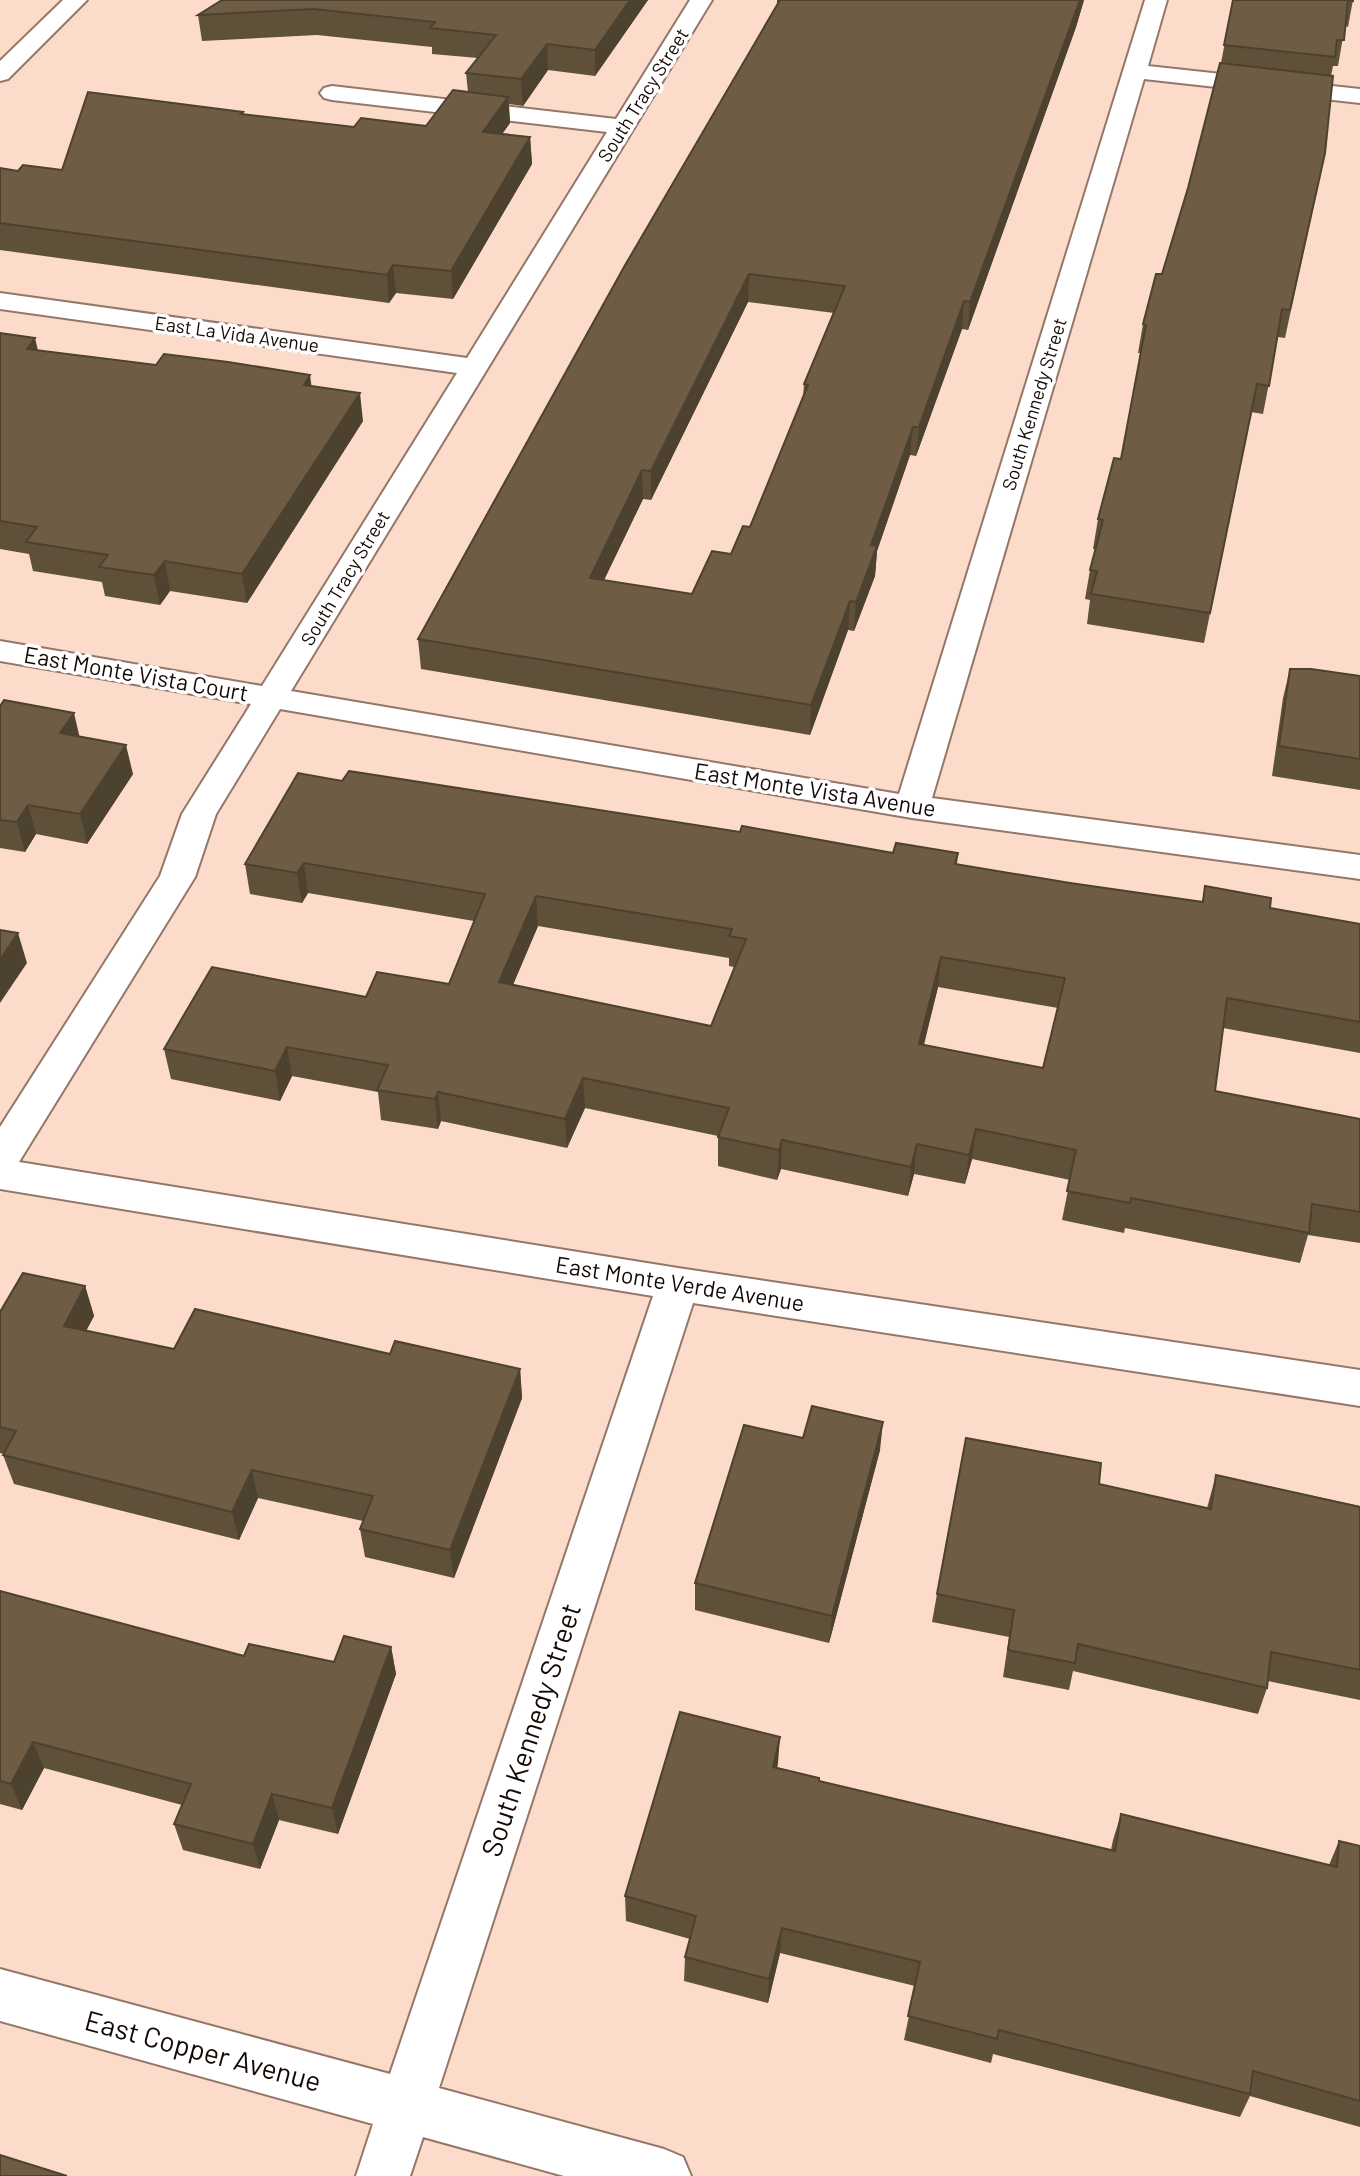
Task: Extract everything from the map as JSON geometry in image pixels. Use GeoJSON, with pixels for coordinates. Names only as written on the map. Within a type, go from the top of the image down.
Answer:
{"type":"FeatureCollection","features":[{"type":"Feature","properties":{"kind":"street"},"geometry":{"type":"LineString","coordinates":[[0,74],[76,0]]}},
{"type":"Feature","properties":{"kind":"street","name":"South Tracy Street"},"geometry":{"type":"LineString","coordinates":[[0,1160],[177,877],[200,814],[701,0]]}},
{"type":"Feature","properties":{"kind":"street","name":"South Kennedy Street"},"geometry":{"type":"LineString","coordinates":[[912,807],[1156,0]]}},
{"type":"Feature","properties":{"kind":"street"},"geometry":{"type":"LineString","coordinates":[[1134,71],[1360,96]]}},
{"type":"Feature","properties":{"kind":"street"},"geometry":{"type":"LineString","coordinates":[[332,93],[623,127]]}},
{"type":"Feature","properties":{"kind":"street","name":"East La Vida Avenue"},"geometry":{"type":"LineString","coordinates":[[0,301],[474,367]]}},
{"type":"Feature","properties":{"kind":"street","name":"East Monte Vista Court"},"geometry":{"type":"LineString","coordinates":[[0,651],[272,698]]}},
{"type":"Feature","properties":{"kind":"street","name":"East Monte Vista Avenue"},"geometry":{"type":"LineString","coordinates":[[272,698],[912,807],[1360,867]]}},
{"type":"Feature","properties":{"kind":"street","name":"East Monte Verde Avenue"},"geometry":{"type":"LineString","coordinates":[[0,1174],[678,1284],[1360,1388]]}},
{"type":"Feature","properties":{"kind":"street","name":"South Kennedy Street"},"geometry":{"type":"LineString","coordinates":[[383,2176],[678,1284]]}},
{"type":"Feature","properties":{"kind":"street","name":"East Copper Avenue"},"geometry":{"type":"LineString","coordinates":[[0,1996],[664,2176]]}},
{"type":"Feature","properties":{"kind":"building"},"geometry":{"type":"Polygon","coordinates":[[[222,0],[630,0],[595,50],[547,44],[521,79],[466,73],[496,35],[430,28],[435,22],[314,9],[198,15],[222,0]]]}},
{"type":"Feature","properties":{"kind":"building"},"geometry":{"type":"Polygon","coordinates":[[[780,0],[1080,0],[970,302],[964,301],[919,427],[913,427],[871,545],[877,546],[856,602],[850,601],[811,705],[418,639],[624,267],[780,0]],[[749,274],[651,471],[642,470],[590,578],[692,594],[712,551],[731,554],[743,526],[750,527],[808,385],[804,384],[845,286],[749,274]]]}},
{"type":"Feature","properties":{"kind":"building"},"geometry":{"type":"Polygon","coordinates":[[[1233,0],[1348,0],[1344,40],[1337,40],[1335,57],[1224,45],[1233,0]]]}},
{"type":"Feature","properties":{"kind":"building"},"geometry":{"type":"Polygon","coordinates":[[[1220,63],[1333,76],[1325,153],[1290,310],[1282,309],[1269,386],[1257,384],[1210,613],[1091,594],[1097,571],[1090,570],[1103,520],[1098,519],[1114,458],[1121,459],[1146,325],[1143,324],[1156,274],[1162,274],[1188,188],[1220,63]]]}},
{"type":"Feature","properties":{"kind":"building"},"geometry":{"type":"Polygon","coordinates":[[[453,90],[508,97],[483,132],[530,137],[451,271],[393,265],[387,275],[0,223],[0,168],[18,171],[23,165],[62,170],[88,92],[354,127],[361,118],[426,126],[453,90]]]}},
{"type":"Feature","properties":{"kind":"building"},"geometry":{"type":"Polygon","coordinates":[[[0,333],[35,338],[27,349],[156,365],[164,354],[228,362],[310,375],[304,385],[360,393],[242,574],[165,561],[154,575],[99,567],[108,555],[26,542],[37,527],[0,521],[0,333]]]}},
{"type":"Feature","properties":{"kind":"building"},"geometry":{"type":"Polygon","coordinates":[[[1290,669],[1360,676],[1360,759],[1279,746],[1290,669]]]}},
{"type":"Feature","properties":{"kind":"building"},"geometry":{"type":"Polygon","coordinates":[[[4,700],[74,713],[60,733],[126,745],[80,814],[28,805],[17,822],[0,820],[0,706],[4,700]]]}},
{"type":"Feature","properties":{"kind":"building"},"geometry":{"type":"Polygon","coordinates":[[[349,771],[740,832],[742,826],[893,853],[896,843],[958,853],[955,864],[1203,902],[1205,886],[1271,898],[1270,908],[1360,924],[1360,1022],[1227,998],[1215,1091],[1360,1119],[1360,1212],[1312,1204],[1309,1233],[1131,1198],[1130,1203],[1067,1191],[1076,1150],[976,1129],[969,1155],[917,1144],[911,1167],[782,1140],[779,1150],[718,1137],[729,1108],[583,1078],[565,1119],[438,1092],[435,1099],[377,1090],[388,1065],[287,1047],[275,1071],[164,1049],[212,967],[366,997],[377,972],[449,984],[485,894],[304,863],[297,873],[245,864],[298,773],[342,781],[349,771]],[[536,896],[499,982],[711,1026],[746,939],[729,936],[732,929],[536,896]],[[941,957],[919,1044],[1043,1068],[1065,978],[941,957]]]}},
{"type":"Feature","properties":{"kind":"building"},"geometry":{"type":"Polygon","coordinates":[[[0,930],[18,933],[0,960],[0,930]]]}},
{"type":"Feature","properties":{"kind":"building"},"geometry":{"type":"Polygon","coordinates":[[[23,1273],[85,1286],[64,1326],[174,1349],[195,1309],[390,1354],[395,1341],[520,1369],[450,1550],[360,1529],[373,1496],[252,1470],[232,1512],[3,1455],[16,1431],[0,1427],[0,1312],[23,1273]]]}},
{"type":"Feature","properties":{"kind":"building"},"geometry":{"type":"Polygon","coordinates":[[[812,1406],[883,1422],[832,1616],[695,1583],[744,1425],[803,1438],[812,1406]]]}},
{"type":"Feature","properties":{"kind":"building"},"geometry":{"type":"Polygon","coordinates":[[[966,1438],[1101,1463],[1099,1484],[1211,1509],[1216,1475],[1360,1507],[1360,1670],[1271,1652],[1267,1688],[1078,1644],[1075,1663],[1008,1650],[1014,1610],[937,1594],[966,1438]]]}},
{"type":"Feature","properties":{"kind":"building"},"geometry":{"type":"Polygon","coordinates":[[[0,1591],[244,1656],[249,1644],[334,1662],[344,1636],[391,1647],[332,1808],[272,1794],[253,1844],[174,1824],[191,1784],[33,1742],[11,1784],[0,1781],[0,1591]]]}},
{"type":"Feature","properties":{"kind":"building"},"geometry":{"type":"Polygon","coordinates":[[[680,1712],[780,1737],[773,1767],[819,1778],[819,1781],[1115,1851],[1121,1814],[1337,1867],[1339,1841],[1360,1846],[1360,2101],[1253,2071],[1250,2094],[999,2030],[997,2039],[908,2016],[920,1962],[782,1928],[769,1979],[685,1957],[696,1916],[625,1896],[680,1712]]]}},
{"type":"Feature","properties":{"kind":"building"},"geometry":{"type":"Polygon","coordinates":[[[0,2155],[67,2176],[0,2176],[0,2155]]]}}]}
